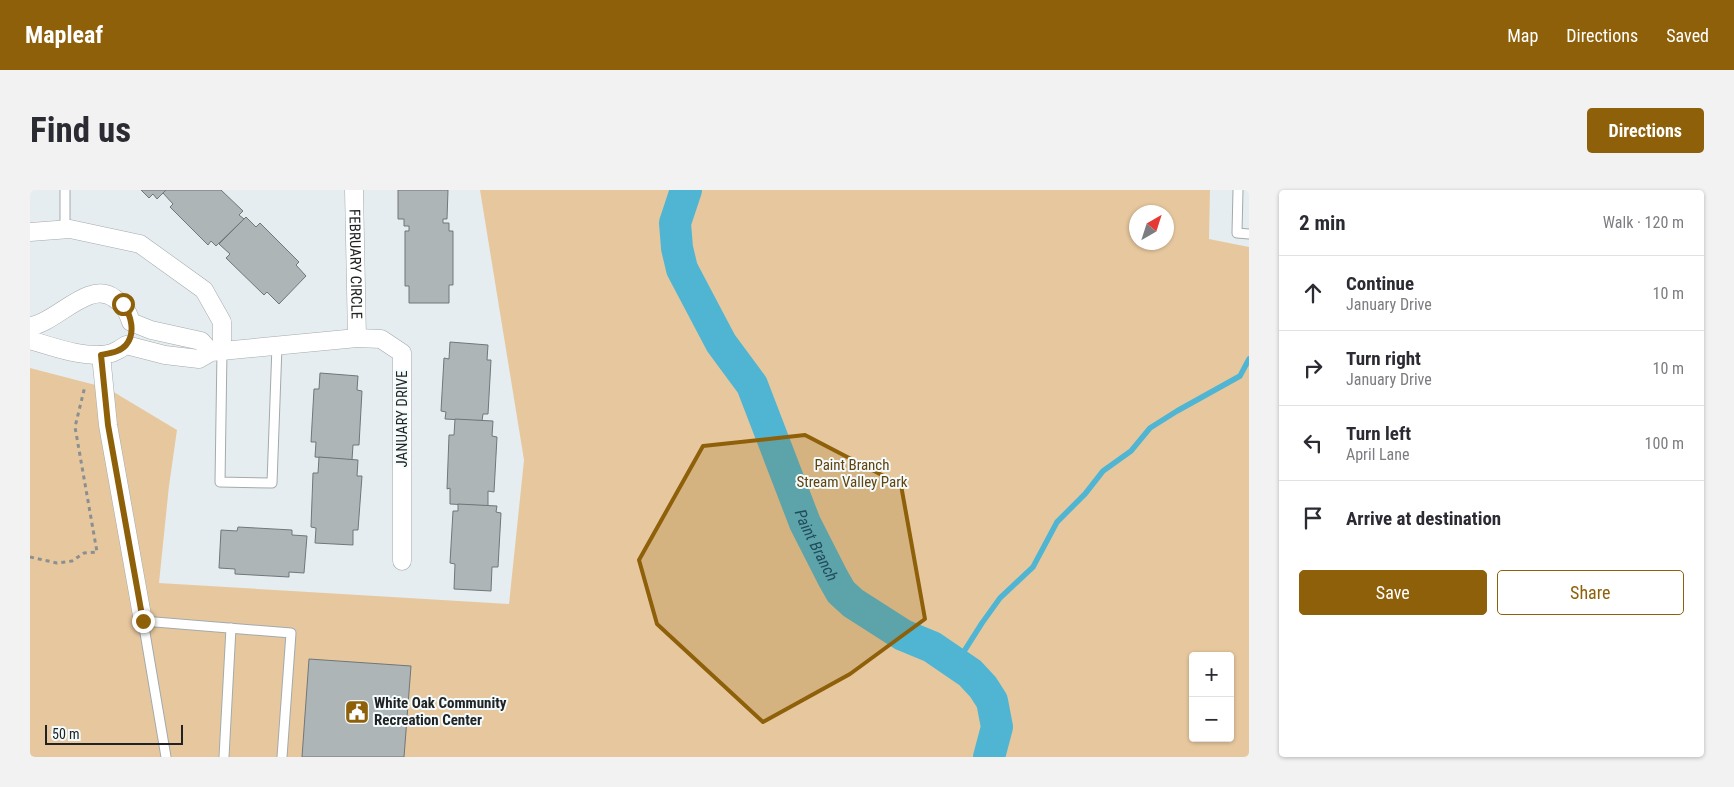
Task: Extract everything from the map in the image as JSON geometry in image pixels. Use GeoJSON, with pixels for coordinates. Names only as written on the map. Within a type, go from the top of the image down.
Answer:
{"type":"FeatureCollection","features":[{"type":"Feature","properties":{"kind":"street","name":"FEBRUARY CIRCLE"},"geometry":{"type":"LineString","coordinates":[[354,190],[356,338]]}},
{"type":"Feature","properties":{"kind":"street"},"geometry":{"type":"LineString","coordinates":[[30,232],[65,229],[140,244],[204,290],[222,322],[216,352],[201,341],[151,330],[131,322]]}},
{"type":"Feature","properties":{"kind":"street"},"geometry":{"type":"LineString","coordinates":[[30,326],[39,325],[82,298],[98,293],[110,295],[123,304],[131,322],[131,334],[126,345],[115,352],[101,355],[63,350],[30,340]]}},
{"type":"Feature","properties":{"kind":"street","name":"JANUARY DRIVE"},"geometry":{"type":"LineString","coordinates":[[126,345],[165,355],[199,360],[216,352],[356,338],[381,339],[402,353],[402,561]]}},
{"type":"Feature","properties":{"kind":"street"},"geometry":{"type":"LineString","coordinates":[[101,355],[108,425],[143,621]]}},
{"type":"Feature","properties":{"kind":"lane"},"geometry":{"type":"LineString","coordinates":[[65,190],[65,229]]}},
{"type":"Feature","properties":{"kind":"lane"},"geometry":{"type":"LineString","coordinates":[[1238,190],[1237,233],[1249,234]]}},
{"type":"Feature","properties":{"kind":"lane"},"geometry":{"type":"LineString","coordinates":[[216,352],[220,482],[272,483],[277,346]]}},
{"type":"Feature","properties":{"kind":"lane"},"geometry":{"type":"LineString","coordinates":[[166,757],[143,621],[291,633],[282,757]]}},
{"type":"Feature","properties":{"kind":"lane"},"geometry":{"type":"LineString","coordinates":[[224,757],[231,628]]}},
{"type":"Feature","properties":{"kind":"path"},"geometry":{"type":"LineString","coordinates":[[30,557],[57,563],[72,561],[84,553],[96,552],[75,427],[87,379]]}},
{"type":"Feature","properties":{"kind":"highlighted area"},"geometry":{"type":"Polygon","coordinates":[[[805,435],[901,485],[925,619],[850,674],[763,722],[657,624],[639,560],[703,446],[805,435]]]}},
{"type":"Feature","properties":{"kind":"green space","name":"Paint Branch Stream Valley Park"},"geometry":{"type":"Polygon","coordinates":[[[480,190],[1210,190],[1209,239],[1249,247],[1249,757],[30,757],[30,368],[107,388],[177,430],[159,583],[509,604],[524,460],[480,190]]]}},
{"type":"Feature","properties":{"kind":"building"},"geometry":{"type":"Polygon","coordinates":[[[141,190],[166,190],[157,199],[153,194],[149,198],[141,190]]]}},
{"type":"Feature","properties":{"kind":"building"},"geometry":{"type":"Polygon","coordinates":[[[166,190],[221,190],[243,211],[239,215],[244,219],[216,246],[211,241],[208,245],[170,207],[173,204],[163,193],[166,190]]]}},
{"type":"Feature","properties":{"kind":"building"},"geometry":{"type":"Polygon","coordinates":[[[398,190],[448,190],[447,219],[443,219],[443,223],[449,223],[449,231],[453,231],[453,285],[449,285],[449,303],[409,303],[409,286],[405,286],[405,231],[409,231],[409,226],[404,226],[404,219],[398,219],[398,190]]]}},
{"type":"Feature","properties":{"kind":"building"},"geometry":{"type":"Polygon","coordinates":[[[246,217],[256,227],[260,223],[299,262],[296,265],[306,276],[279,304],[267,292],[264,295],[226,258],[230,254],[219,244],[246,217]]]}},
{"type":"Feature","properties":{"kind":"building"},"geometry":{"type":"Polygon","coordinates":[[[450,342],[488,345],[487,360],[491,360],[488,414],[483,414],[482,421],[445,419],[446,412],[441,411],[444,358],[449,359],[450,342]]]}},
{"type":"Feature","properties":{"kind":"building"},"geometry":{"type":"Polygon","coordinates":[[[320,373],[358,376],[357,390],[362,391],[359,445],[353,445],[352,460],[315,457],[316,442],[311,442],[314,389],[319,389],[320,373]]]}},
{"type":"Feature","properties":{"kind":"building"},"geometry":{"type":"Polygon","coordinates":[[[455,419],[493,421],[492,436],[497,437],[494,492],[488,491],[488,506],[450,504],[450,488],[447,489],[449,435],[454,435],[455,419]]]}},
{"type":"Feature","properties":{"kind":"building"},"geometry":{"type":"Polygon","coordinates":[[[319,457],[358,460],[357,476],[362,476],[358,530],[353,530],[353,545],[315,543],[316,528],[311,527],[313,473],[318,473],[319,457]]]}},
{"type":"Feature","properties":{"kind":"building"},"geometry":{"type":"Polygon","coordinates":[[[458,504],[497,506],[496,512],[501,513],[498,567],[492,567],[491,591],[454,589],[455,564],[450,563],[453,511],[458,511],[458,504]]]}},
{"type":"Feature","properties":{"kind":"building"},"geometry":{"type":"Polygon","coordinates":[[[238,527],[292,530],[292,535],[307,536],[304,573],[289,572],[289,577],[235,574],[235,569],[219,568],[221,530],[237,531],[238,527]]]}},
{"type":"Feature","properties":{"kind":"building","name":"White Oak Community Recreation Center"},"geometry":{"type":"Polygon","coordinates":[[[309,659],[411,666],[404,757],[302,757],[309,659]]]}},
{"type":"Feature","properties":{"kind":"waterway","name":"Paint Branch"},"geometry":{"type":"LineString","coordinates":[[686,190],[675,223],[677,248],[682,269],[721,343],[752,385],[805,523],[833,578],[841,592],[853,603],[903,635],[932,647],[970,673],[983,687],[992,701],[997,727],[989,757]]}},
{"type":"Feature","properties":{"kind":"waterway"},"geometry":{"type":"LineString","coordinates":[[956,664],[1000,598],[1033,567],[1057,522],[1085,494],[1103,471],[1131,451],[1150,428],[1240,376],[1249,359]]}},
{"type":"Feature","properties":{"kind":"place","name":"White Oak Community Recreation Center"},"geometry":{"type":"Point","coordinates":[357,712]}},
{"type":"Feature","properties":{"kind":"route"},"geometry":{"type":"LineString","coordinates":[[123,304],[131,322],[131,334],[126,345],[115,352],[101,355],[108,425],[143,621]]}}]}
